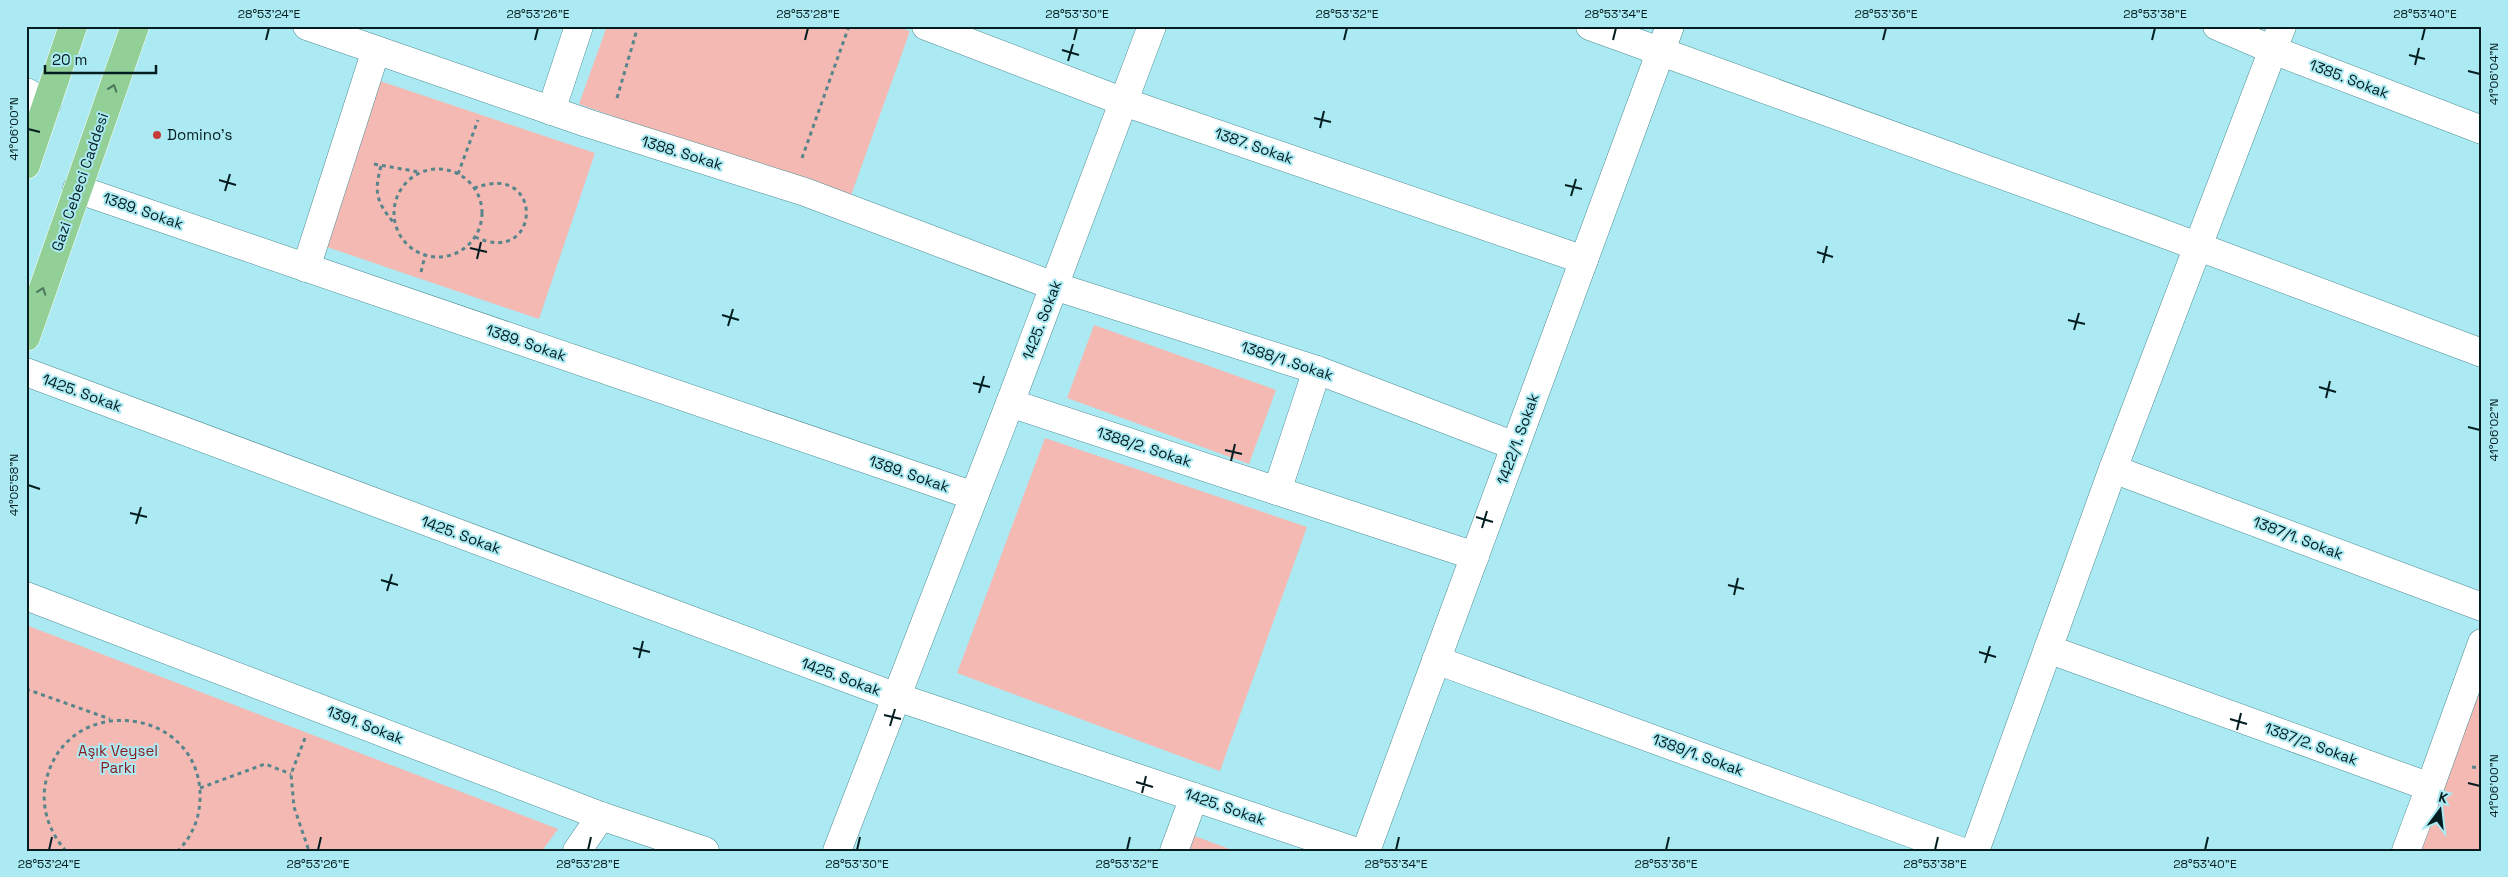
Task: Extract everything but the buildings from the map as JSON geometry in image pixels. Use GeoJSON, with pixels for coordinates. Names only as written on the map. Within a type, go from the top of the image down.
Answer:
{"type":"FeatureCollection","features":[{"type":"Feature","properties":{"kind":"main road"},"geometry":{"type":"LineString","coordinates":[[26,165],[37,98],[74,26]]}},
{"type":"Feature","properties":{"kind":"main road","name":"Gazi Cebeci Caddesi"},"geometry":{"type":"LineString","coordinates":[[26,337],[135,26]]}},
{"type":"Feature","properties":{"kind":"street","name":"1388. Sokak"},"geometry":{"type":"LineString","coordinates":[[307,26],[551,111],[792,188],[1054,286]]}},
{"type":"Feature","properties":{"kind":"street"},"geometry":{"type":"LineString","coordinates":[[551,111],[579,26]]}},
{"type":"Feature","properties":{"kind":"street","name":"1387. Sokak"},"geometry":{"type":"LineString","coordinates":[[926,26],[1124,102],[1584,260]]}},
{"type":"Feature","properties":{"kind":"street","name":"1425. Sokak"},"geometry":{"type":"LineString","coordinates":[[837,851],[1010,403],[1152,26]]}},
{"type":"Feature","properties":{"kind":"street"},"geometry":{"type":"LineString","coordinates":[[1590,26],[1660,53],[2198,246],[2482,354]]}},
{"type":"Feature","properties":{"kind":"street","name":"1422/1. Sokak"},"geometry":{"type":"LineString","coordinates":[[1366,851],[1670,26]]}},
{"type":"Feature","properties":{"kind":"street","name":"1385. Sokak"},"geometry":{"type":"LineString","coordinates":[[2217,26],[2278,38],[2482,130]]}},
{"type":"Feature","properties":{"kind":"street"},"geometry":{"type":"LineString","coordinates":[[1975,851],[2113,469],[2278,38]]}},
{"type":"Feature","properties":{"kind":"street"},"geometry":{"type":"LineString","coordinates":[[306,268],[376,50]]}},
{"type":"Feature","properties":{"kind":"street","name":"1389. Sokak"},"geometry":{"type":"LineString","coordinates":[[77,189],[974,496]]}},
{"type":"Feature","properties":{"kind":"street","name":"1388/1 .Sokak"},"geometry":{"type":"LineString","coordinates":[[1054,286],[1317,370],[1515,446]]}},
{"type":"Feature","properties":{"kind":"street"},"geometry":{"type":"LineString","coordinates":[[1277,491],[1317,370]]}},
{"type":"Feature","properties":{"kind":"street","name":"1425. Sokak"},"geometry":{"type":"LineString","coordinates":[[26,372],[897,697],[1354,851]]}},
{"type":"Feature","properties":{"kind":"street","name":"1388/2. Sokak"},"geometry":{"type":"LineString","coordinates":[[1010,403],[1475,556]]}},
{"type":"Feature","properties":{"kind":"street","name":"1387/1. Sokak"},"geometry":{"type":"LineString","coordinates":[[2113,469],[2482,607]]}},
{"type":"Feature","properties":{"kind":"street","name":"1391. Sokak"},"geometry":{"type":"LineString","coordinates":[[26,596],[601,816],[705,851]]}},
{"type":"Feature","properties":{"kind":"street"},"geometry":{"type":"LineString","coordinates":[[2406,851],[2482,643]]}},
{"type":"Feature","properties":{"kind":"street","name":"1387/2. Sokak"},"geometry":{"type":"LineString","coordinates":[[2048,649],[2430,787]]}},
{"type":"Feature","properties":{"kind":"street","name":"1389/1. Sokak"},"geometry":{"type":"LineString","coordinates":[[1436,660],[1960,851]]}},
{"type":"Feature","properties":{"kind":"street"},"geometry":{"type":"LineString","coordinates":[[1174,851],[1194,797]]}},
{"type":"Feature","properties":{"kind":"street"},"geometry":{"type":"LineString","coordinates":[[577,851],[601,816]]}},
{"type":"Feature","properties":{"kind":"path"},"geometry":{"type":"LineString","coordinates":[[608,130],[638,26]]}},
{"type":"Feature","properties":{"kind":"path"},"geometry":{"type":"LineString","coordinates":[[792,188],[849,26]]}},
{"type":"Feature","properties":{"kind":"path"},"geometry":{"type":"LineString","coordinates":[[458,174],[489,89]]}},
{"type":"Feature","properties":{"kind":"path"},"geometry":{"type":"LineString","coordinates":[[394,224],[393,208],[398,193],[407,181],[420,172],[435,168],[464,177],[475,188],[481,203],[482,218],[475,237],[469,245],[456,254],[441,257],[425,256],[412,249],[401,238],[394,224],[383,210],[376,188],[381,166],[420,172]]}},
{"type":"Feature","properties":{"kind":"path"},"geometry":{"type":"LineString","coordinates":[[475,188],[490,182],[504,182],[516,189],[525,200],[528,214],[524,228],[515,238],[503,244],[488,244],[475,237]]}},
{"type":"Feature","properties":{"kind":"path"},"geometry":{"type":"LineString","coordinates":[[26,689],[113,720]]}},
{"type":"Feature","properties":{"kind":"path"},"geometry":{"type":"LineString","coordinates":[[310,851],[294,806],[291,774],[317,707]]}},
{"type":"Feature","properties":{"kind":"path"},"geometry":{"type":"LineString","coordinates":[[66,851],[56,840],[46,817],[44,792],[49,767],[63,745],[83,729],[107,720],[132,720],[157,727],[178,742],[194,764],[200,788],[199,815],[189,839],[178,851]]}},
{"type":"Feature","properties":{"kind":"path"},"geometry":{"type":"LineString","coordinates":[[200,788],[265,764],[291,774]]}},
{"type":"Feature","properties":{"kind":"green space"},"geometry":{"type":"Polygon","coordinates":[[[607,26],[895,26],[910,31],[849,201],[579,104],[607,26]]]}},
{"type":"Feature","properties":{"kind":"green space"},"geometry":{"type":"Polygon","coordinates":[[[380,81],[595,153],[539,319],[324,246],[380,81]]]}},
{"type":"Feature","properties":{"kind":"green space"},"geometry":{"type":"Polygon","coordinates":[[[1094,325],[1276,390],[1249,464],[1067,398],[1094,325]]]}},
{"type":"Feature","properties":{"kind":"green space"},"geometry":{"type":"Polygon","coordinates":[[[1045,438],[1307,527],[1220,771],[957,673],[1045,438]]]}},
{"type":"Feature","properties":{"kind":"green space","name":"Aşık Veysel Parkı"},"geometry":{"type":"Polygon","coordinates":[[[26,625],[558,829],[542,851],[26,851],[26,625]]]}},
{"type":"Feature","properties":{"kind":"green space"},"geometry":{"type":"Polygon","coordinates":[[[2482,686],[2482,851],[2419,851],[2482,686]]]}},
{"type":"Feature","properties":{"kind":"green space"},"geometry":{"type":"Polygon","coordinates":[[[1184,832],[1235,851],[1177,851],[1184,832]]]}},
{"type":"Feature","properties":{"kind":"place","name":"Domino's"},"geometry":{"type":"Point","coordinates":[157,135]}}]}
